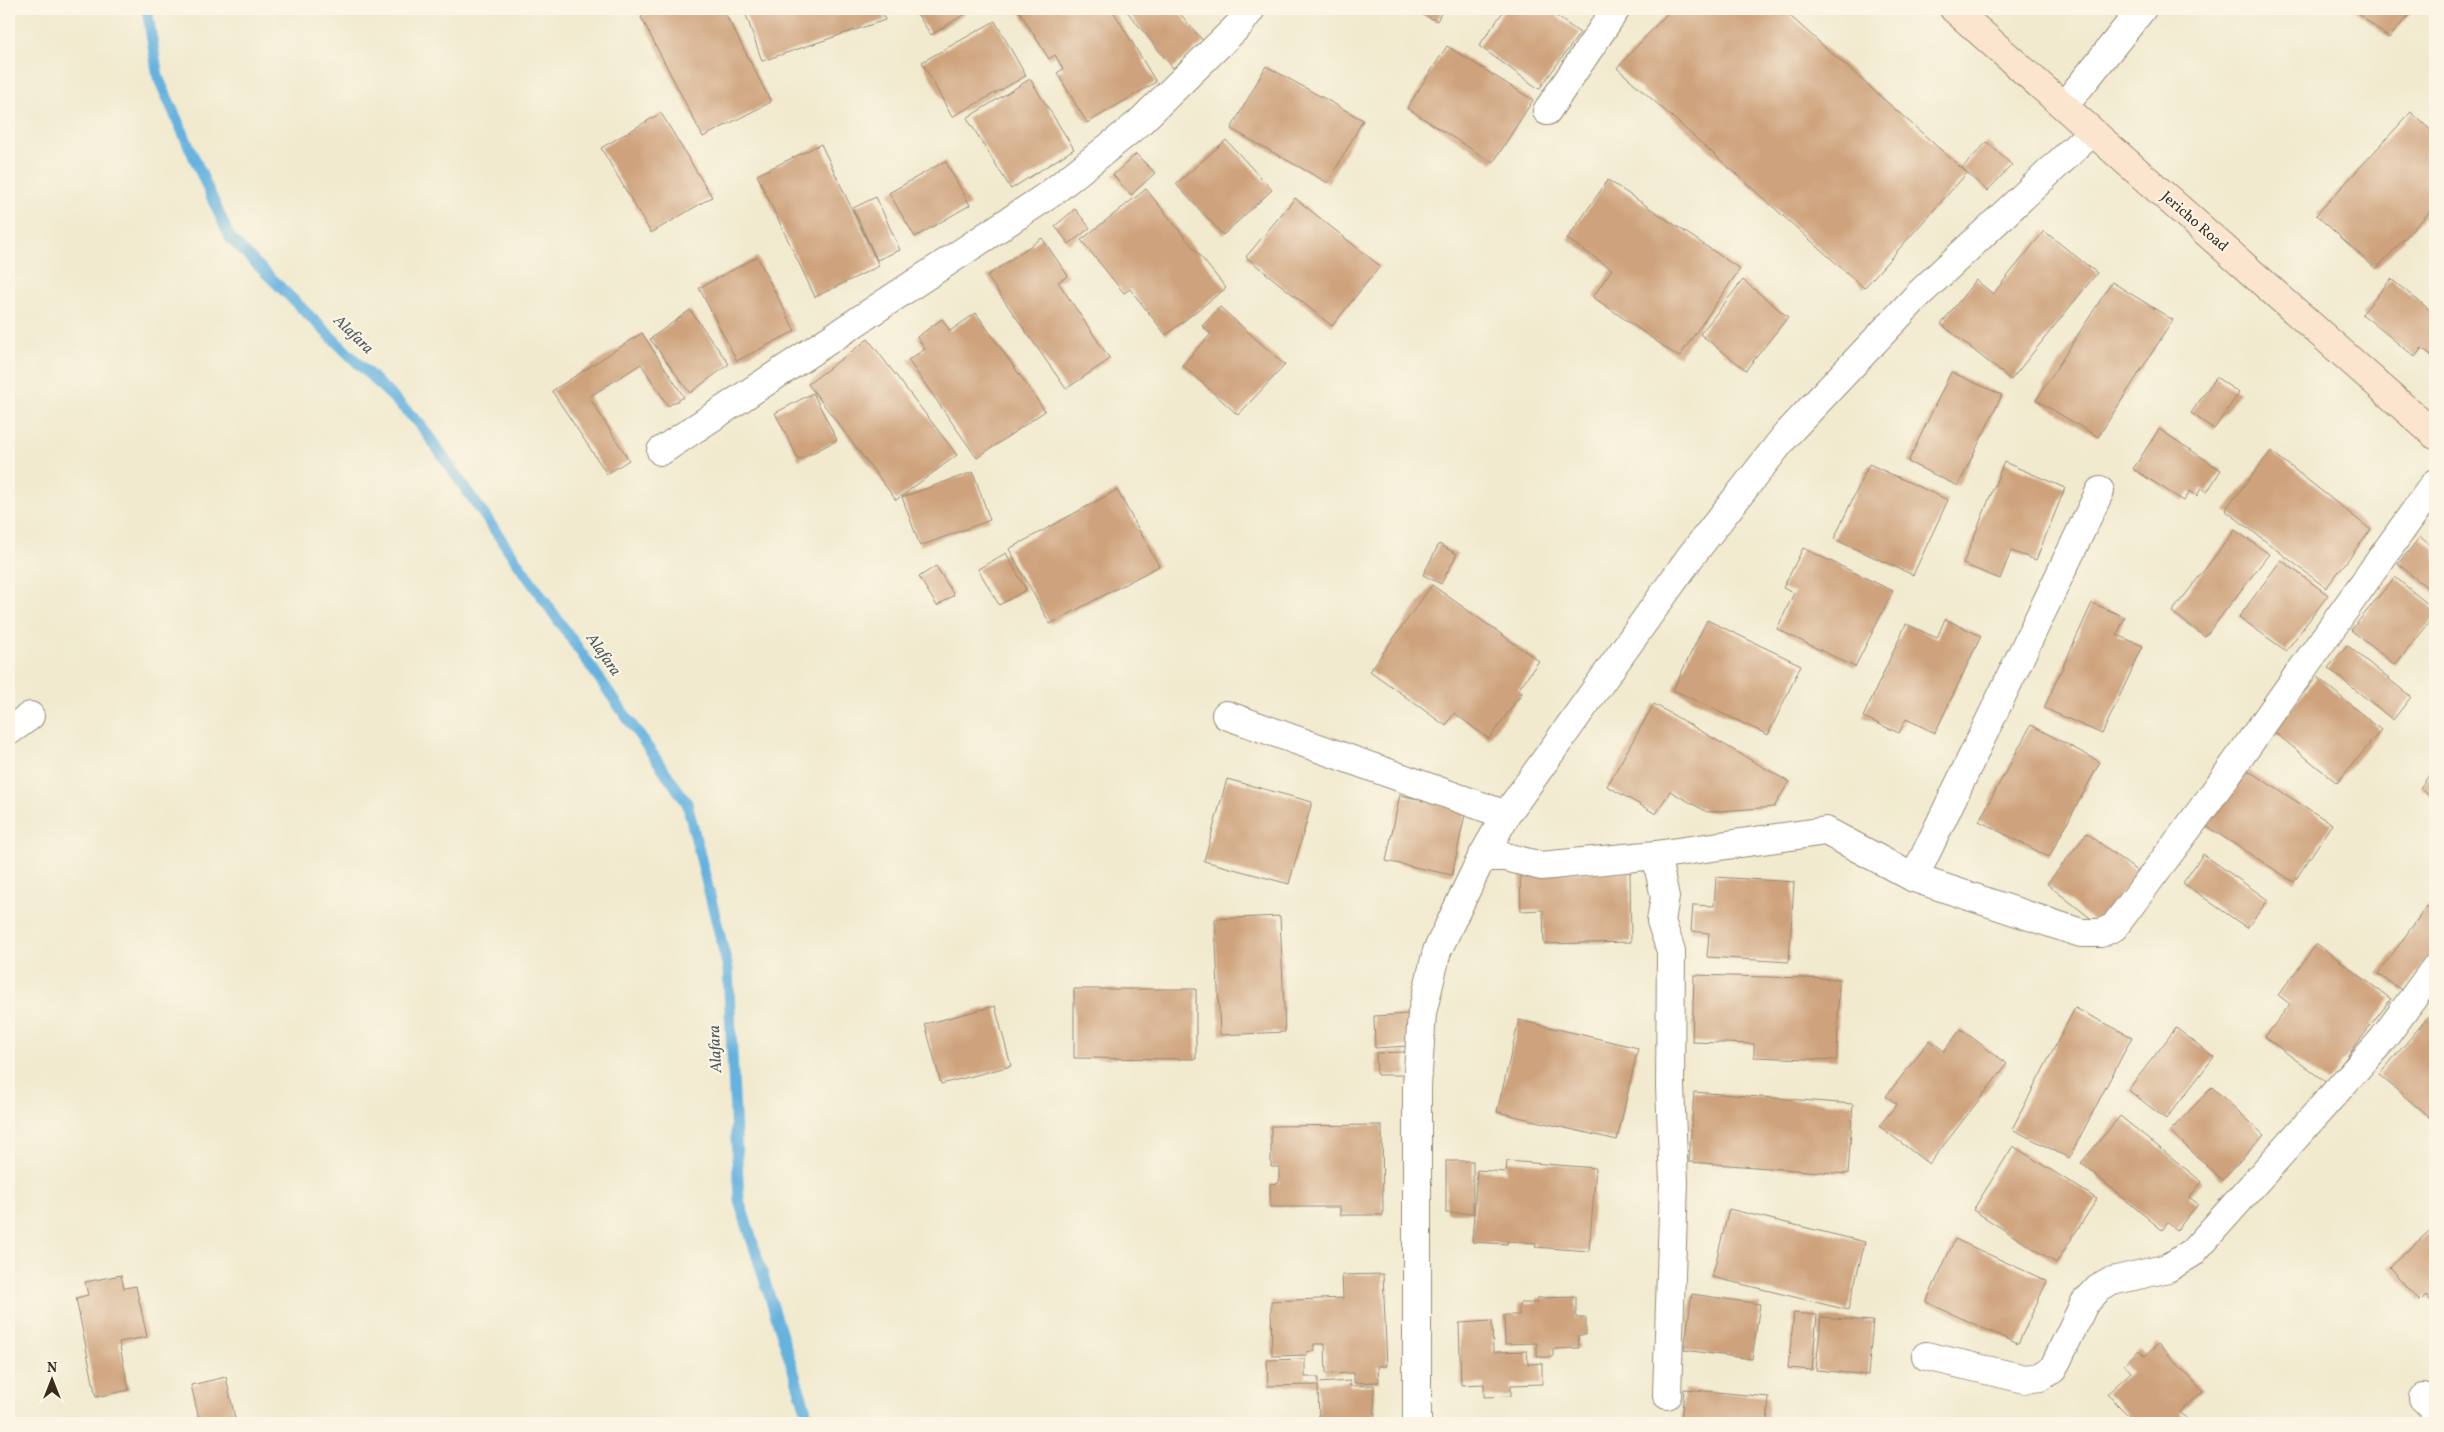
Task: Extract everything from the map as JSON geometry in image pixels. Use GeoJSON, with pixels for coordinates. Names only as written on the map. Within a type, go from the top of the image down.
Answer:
{"type":"FeatureCollection","features":[{"type":"Feature","properties":{"kind":"street"},"geometry":{"type":"LineString","coordinates":[[661,451],[1050,194],[1139,123],[1240,24],[1252,9]]}},
{"type":"Feature","properties":{"kind":"street"},"geometry":{"type":"LineString","coordinates":[[1547,111],[1616,9]]}},
{"type":"Feature","properties":{"kind":"street","name":"Jericho Road"},"geometry":{"type":"LineString","coordinates":[[1954,9],[2435,435]]}},
{"type":"Feature","properties":{"kind":"street"},"geometry":{"type":"LineString","coordinates":[[2064,106],[2142,9]]}},
{"type":"Feature","properties":{"kind":"street"},"geometry":{"type":"LineString","coordinates":[[1418,1423],[1418,1086],[1422,1013],[1437,951],[1482,857],[1506,815],[1691,556],[1786,434],[1920,293],[2092,132]]}},
{"type":"Feature","properties":{"kind":"street"},"geometry":{"type":"LineString","coordinates":[[1482,857],[1506,857],[1541,866],[1656,855],[1826,832],[1914,878],[2081,933],[2102,933],[2114,927],[2206,804],[2289,685],[2435,483]]}},
{"type":"Feature","properties":{"kind":"street"},"geometry":{"type":"LineString","coordinates":[[1914,878],[2100,491]]}},
{"type":"Feature","properties":{"kind":"street"},"geometry":{"type":"LineString","coordinates":[[1226,715],[1506,815]]}},
{"type":"Feature","properties":{"kind":"street"},"geometry":{"type":"LineString","coordinates":[[1656,855],[1665,897],[1661,920],[1671,952],[1670,1087],[1674,1182],[1667,1395]]}},
{"type":"Feature","properties":{"kind":"street"},"geometry":{"type":"LineString","coordinates":[[1926,1356],[2025,1379],[2040,1377],[2053,1369],[2084,1304],[2098,1289],[2112,1281],[2168,1268],[2192,1253],[2383,1039],[2435,968]]}},
{"type":"Feature","properties":{"kind":"building"},"geometry":{"type":"Polygon","coordinates":[[[658,9],[723,9],[771,102],[703,137],[641,17],[658,9]]]}},
{"type":"Feature","properties":{"kind":"building"},"geometry":{"type":"Polygon","coordinates":[[[744,9],[881,9],[885,20],[762,61],[744,9]]]}},
{"type":"Feature","properties":{"kind":"building"},"geometry":{"type":"Polygon","coordinates":[[[914,9],[973,9],[931,35],[914,9]]]}},
{"type":"Feature","properties":{"kind":"building"},"geometry":{"type":"Polygon","coordinates":[[[1018,9],[1112,9],[1156,82],[1087,123],[1057,73],[1063,69],[1055,55],[1049,59],[1018,9]]]}},
{"type":"Feature","properties":{"kind":"building"},"geometry":{"type":"Polygon","coordinates":[[[1125,9],[1176,9],[1204,42],[1173,68],[1125,9]]]}},
{"type":"Feature","properties":{"kind":"building"},"geometry":{"type":"Polygon","coordinates":[[[1410,9],[1443,9],[1437,21],[1410,9]]]}},
{"type":"Feature","properties":{"kind":"building"},"geometry":{"type":"Polygon","coordinates":[[[1505,9],[1546,9],[1580,33],[1539,89],[1479,46],[1505,9]]]}},
{"type":"Feature","properties":{"kind":"building"},"geometry":{"type":"Polygon","coordinates":[[[1671,9],[1782,9],[1967,173],[1864,288],[1617,68],[1671,9]]]}},
{"type":"Feature","properties":{"kind":"building"},"geometry":{"type":"Polygon","coordinates":[[[2353,9],[2414,9],[2389,38],[2353,9]]]}},
{"type":"Feature","properties":{"kind":"building"},"geometry":{"type":"Polygon","coordinates":[[[995,21],[1026,76],[952,117],[922,62],[995,21]]]}},
{"type":"Feature","properties":{"kind":"building"},"geometry":{"type":"Polygon","coordinates":[[[1447,46],[1533,100],[1493,163],[1407,108],[1447,46]]]}},
{"type":"Feature","properties":{"kind":"building"},"geometry":{"type":"Polygon","coordinates":[[[1266,66],[1363,120],[1328,183],[1231,129],[1266,66]]]}},
{"type":"Feature","properties":{"kind":"building"},"geometry":{"type":"Polygon","coordinates":[[[1030,79],[1074,149],[1011,189],[967,118],[1030,79]]]}},
{"type":"Feature","properties":{"kind":"building"},"geometry":{"type":"Polygon","coordinates":[[[2411,112],[2435,134],[2435,206],[2376,269],[2316,215],[2411,112]]]}},
{"type":"Feature","properties":{"kind":"building"},"geometry":{"type":"Polygon","coordinates":[[[661,113],[712,197],[651,233],[601,148],[661,113]]]}},
{"type":"Feature","properties":{"kind":"building"},"geometry":{"type":"Polygon","coordinates":[[[1226,140],[1272,190],[1223,235],[1176,184],[1226,140]]]}},
{"type":"Feature","properties":{"kind":"building"},"geometry":{"type":"Polygon","coordinates":[[[1987,142],[2012,165],[1987,191],[1962,168],[1987,142]]]}},
{"type":"Feature","properties":{"kind":"building"},"geometry":{"type":"Polygon","coordinates":[[[821,144],[879,266],[815,297],[757,175],[821,144]]]}},
{"type":"Feature","properties":{"kind":"building"},"geometry":{"type":"Polygon","coordinates":[[[1136,154],[1155,173],[1131,195],[1113,175],[1136,154]]]}},
{"type":"Feature","properties":{"kind":"building"},"geometry":{"type":"Polygon","coordinates":[[[945,161],[970,205],[915,237],[889,193],[945,161]]]}},
{"type":"Feature","properties":{"kind":"building"},"geometry":{"type":"Polygon","coordinates":[[[1608,180],[1740,269],[1679,357],[1593,297],[1612,269],[1567,239],[1608,180]]]}},
{"type":"Feature","properties":{"kind":"building"},"geometry":{"type":"Polygon","coordinates":[[[1146,189],[1226,288],[1166,335],[1130,289],[1124,293],[1081,240],[1146,189]]]}},
{"type":"Feature","properties":{"kind":"building"},"geometry":{"type":"Polygon","coordinates":[[[876,197],[900,250],[877,260],[853,208],[876,197]]]}},
{"type":"Feature","properties":{"kind":"building"},"geometry":{"type":"Polygon","coordinates":[[[1295,198],[1380,266],[1332,326],[1246,257],[1295,198]]]}},
{"type":"Feature","properties":{"kind":"building"},"geometry":{"type":"Polygon","coordinates":[[[1075,209],[1090,228],[1069,244],[1055,226],[1075,209]]]}},
{"type":"Feature","properties":{"kind":"building"},"geometry":{"type":"Polygon","coordinates":[[[2044,231],[2097,273],[2011,380],[1941,324],[1976,280],[1993,294],[2044,231]]]}},
{"type":"Feature","properties":{"kind":"building"},"geometry":{"type":"Polygon","coordinates":[[[1042,238],[1068,276],[1058,282],[1110,359],[1066,389],[987,276],[1042,238]]]}},
{"type":"Feature","properties":{"kind":"building"},"geometry":{"type":"Polygon","coordinates":[[[757,257],[795,331],[737,361],[699,288],[757,257]]]}},
{"type":"Feature","properties":{"kind":"building"},"geometry":{"type":"Polygon","coordinates":[[[2391,279],[2435,314],[2435,358],[2422,348],[2415,357],[2362,314],[2391,279]]]}},
{"type":"Feature","properties":{"kind":"building"},"geometry":{"type":"Polygon","coordinates":[[[1743,280],[1788,317],[1746,370],[1700,334],[1743,280]]]}},
{"type":"Feature","properties":{"kind":"building"},"geometry":{"type":"Polygon","coordinates":[[[2112,282],[2173,320],[2098,437],[2036,400],[2112,282]]]}},
{"type":"Feature","properties":{"kind":"building"},"geometry":{"type":"Polygon","coordinates":[[[1220,307],[1285,365],[1238,415],[1182,365],[1211,334],[1202,326],[1220,307]]]}},
{"type":"Feature","properties":{"kind":"building"},"geometry":{"type":"Polygon","coordinates":[[[690,310],[729,364],[690,393],[650,339],[690,310]]]}},
{"type":"Feature","properties":{"kind":"building"},"geometry":{"type":"Polygon","coordinates":[[[976,313],[1045,411],[977,458],[908,360],[925,349],[917,337],[942,319],[950,331],[976,313]]]}},
{"type":"Feature","properties":{"kind":"building"},"geometry":{"type":"Polygon","coordinates":[[[642,333],[684,397],[668,406],[641,364],[589,397],[629,460],[607,474],[552,391],[642,333]]]}},
{"type":"Feature","properties":{"kind":"building"},"geometry":{"type":"Polygon","coordinates":[[[868,339],[957,455],[896,500],[808,384],[868,339]]]}},
{"type":"Feature","properties":{"kind":"building"},"geometry":{"type":"Polygon","coordinates":[[[1951,372],[2002,395],[1958,486],[1908,462],[1951,372]]]}},
{"type":"Feature","properties":{"kind":"building"},"geometry":{"type":"Polygon","coordinates":[[[2216,377],[2239,393],[2214,429],[2191,413],[2216,377]]]}},
{"type":"Feature","properties":{"kind":"building"},"geometry":{"type":"Polygon","coordinates":[[[813,393],[837,440],[799,460],[775,413],[813,393]]]}},
{"type":"Feature","properties":{"kind":"building"},"geometry":{"type":"Polygon","coordinates":[[[2159,429],[2221,470],[2207,492],[2201,488],[2197,496],[2190,491],[2184,501],[2133,469],[2159,429]]]}},
{"type":"Feature","properties":{"kind":"building"},"geometry":{"type":"Polygon","coordinates":[[[2271,451],[2371,530],[2326,588],[2225,510],[2271,451]]]}},
{"type":"Feature","properties":{"kind":"building"},"geometry":{"type":"Polygon","coordinates":[[[2004,462],[2065,488],[2036,560],[2011,551],[2000,579],[1963,564],[2004,462]]]}},
{"type":"Feature","properties":{"kind":"building"},"geometry":{"type":"Polygon","coordinates":[[[1869,464],[1948,500],[1913,575],[1834,539],[1869,464]]]}},
{"type":"Feature","properties":{"kind":"building"},"geometry":{"type":"Polygon","coordinates":[[[973,472],[990,520],[920,546],[902,497],[973,472]]]}},
{"type":"Feature","properties":{"kind":"building"},"geometry":{"type":"Polygon","coordinates":[[[1117,490],[1159,566],[1050,624],[1009,549],[1117,490]]]}},
{"type":"Feature","properties":{"kind":"building"},"geometry":{"type":"Polygon","coordinates":[[[2235,530],[2269,554],[2205,637],[2172,612],[2235,530]]]}},
{"type":"Feature","properties":{"kind":"building"},"geometry":{"type":"Polygon","coordinates":[[[2420,537],[2435,549],[2435,594],[2398,564],[2420,537]]]}},
{"type":"Feature","properties":{"kind":"building"},"geometry":{"type":"Polygon","coordinates":[[[1439,544],[1457,554],[1441,584],[1423,575],[1439,544]]]}},
{"type":"Feature","properties":{"kind":"building"},"geometry":{"type":"Polygon","coordinates":[[[1803,548],[1893,591],[1855,667],[1777,629],[1794,593],[1783,588],[1803,548]]]}},
{"type":"Feature","properties":{"kind":"building"},"geometry":{"type":"Polygon","coordinates":[[[1006,553],[1026,590],[999,605],[978,569],[1006,553]]]}},
{"type":"Feature","properties":{"kind":"building"},"geometry":{"type":"Polygon","coordinates":[[[2281,560],[2328,595],[2286,651],[2239,617],[2281,560]]]}},
{"type":"Feature","properties":{"kind":"building"},"geometry":{"type":"Polygon","coordinates":[[[936,566],[954,595],[937,606],[919,577],[936,566]]]}},
{"type":"Feature","properties":{"kind":"building"},"geometry":{"type":"Polygon","coordinates":[[[2395,577],[2435,610],[2435,616],[2395,665],[2351,630],[2395,577]]]}},
{"type":"Feature","properties":{"kind":"building"},"geometry":{"type":"Polygon","coordinates":[[[1432,585],[1539,661],[1518,690],[1522,693],[1489,739],[1454,713],[1446,726],[1370,671],[1432,585]]]}},
{"type":"Feature","properties":{"kind":"building"},"geometry":{"type":"Polygon","coordinates":[[[2092,603],[2125,617],[2117,635],[2143,646],[2102,734],[2044,708],[2092,603]]]}},
{"type":"Feature","properties":{"kind":"building"},"geometry":{"type":"Polygon","coordinates":[[[1945,619],[1981,636],[1935,733],[1906,719],[1899,733],[1863,717],[1906,624],[1937,638],[1945,619]]]}},
{"type":"Feature","properties":{"kind":"building"},"geometry":{"type":"Polygon","coordinates":[[[1707,620],[1801,665],[1768,735],[1673,690],[1707,620]]]}},
{"type":"Feature","properties":{"kind":"building"},"geometry":{"type":"Polygon","coordinates":[[[2347,645],[2411,697],[2393,720],[2328,668],[2347,645]]]}},
{"type":"Feature","properties":{"kind":"building"},"geometry":{"type":"Polygon","coordinates":[[[2317,677],[2381,730],[2337,783],[2272,730],[2317,677]]]}},
{"type":"Feature","properties":{"kind":"building"},"geometry":{"type":"Polygon","coordinates":[[[1654,704],[1789,782],[1774,807],[1707,812],[1670,791],[1656,814],[1607,786],[1654,704]]]}},
{"type":"Feature","properties":{"kind":"building"},"geometry":{"type":"Polygon","coordinates":[[[2031,725],[2100,762],[2049,857],[1979,821],[2031,725]]]}},
{"type":"Feature","properties":{"kind":"building"},"geometry":{"type":"Polygon","coordinates":[[[2435,767],[2435,799],[2420,788],[2435,767]]]}},
{"type":"Feature","properties":{"kind":"building"},"geometry":{"type":"Polygon","coordinates":[[[2244,768],[2332,824],[2294,882],[2206,826],[2244,768]]]}},
{"type":"Feature","properties":{"kind":"building"},"geometry":{"type":"Polygon","coordinates":[[[1227,779],[1312,802],[1289,884],[1204,861],[1227,779]]]}},
{"type":"Feature","properties":{"kind":"building"},"geometry":{"type":"Polygon","coordinates":[[[1400,795],[1466,810],[1452,875],[1386,861],[1400,795]]]}},
{"type":"Feature","properties":{"kind":"building"},"geometry":{"type":"Polygon","coordinates":[[[2087,833],[2138,872],[2098,924],[2047,884],[2087,833]]]}},
{"type":"Feature","properties":{"kind":"building"},"geometry":{"type":"Polygon","coordinates":[[[2203,854],[2268,900],[2247,928],[2183,883],[2203,854]]]}},
{"type":"Feature","properties":{"kind":"building"},"geometry":{"type":"Polygon","coordinates":[[[1630,872],[1631,942],[1544,944],[1543,910],[1521,911],[1520,873],[1630,872]]]}},
{"type":"Feature","properties":{"kind":"building"},"geometry":{"type":"Polygon","coordinates":[[[1716,877],[1794,882],[1789,962],[1707,957],[1709,933],[1691,931],[1693,905],[1714,906],[1716,877]]]}},
{"type":"Feature","properties":{"kind":"building"},"geometry":{"type":"Polygon","coordinates":[[[2427,906],[2435,912],[2435,947],[2404,992],[2378,974],[2427,906]]]}},
{"type":"Feature","properties":{"kind":"building"},"geometry":{"type":"Polygon","coordinates":[[[1280,916],[1285,1032],[1220,1035],[1215,919],[1280,916]]]}},
{"type":"Feature","properties":{"kind":"building"},"geometry":{"type":"Polygon","coordinates":[[[2317,944],[2391,999],[2327,1083],[2265,1037],[2290,1004],[2278,995],[2317,944]]]}},
{"type":"Feature","properties":{"kind":"building"},"geometry":{"type":"Polygon","coordinates":[[[1694,975],[1839,979],[1837,1060],[1754,1057],[1754,1044],[1692,1042],[1694,975]]]}},
{"type":"Feature","properties":{"kind":"building"},"geometry":{"type":"Polygon","coordinates":[[[1074,989],[1196,989],[1196,1059],[1074,1058],[1074,989]]]}},
{"type":"Feature","properties":{"kind":"building"},"geometry":{"type":"Polygon","coordinates":[[[995,1006],[1011,1066],[941,1084],[925,1024],[995,1006]]]}},
{"type":"Feature","properties":{"kind":"building"},"geometry":{"type":"Polygon","coordinates":[[[2075,1008],[2132,1037],[2069,1158],[2012,1129],[2075,1008]]]}},
{"type":"Feature","properties":{"kind":"building"},"geometry":{"type":"Polygon","coordinates":[[[1408,1014],[1409,1046],[1375,1048],[1374,1016],[1408,1014]]]}},
{"type":"Feature","properties":{"kind":"building"},"geometry":{"type":"Polygon","coordinates":[[[2429,1016],[2435,1021],[2435,1122],[2379,1075],[2429,1016]]]}},
{"type":"Feature","properties":{"kind":"building"},"geometry":{"type":"Polygon","coordinates":[[[1519,1020],[1638,1048],[1617,1140],[1497,1112],[1519,1020]]]}},
{"type":"Feature","properties":{"kind":"building"},"geometry":{"type":"Polygon","coordinates":[[[2176,1028],[2214,1057],[2166,1119],[2128,1090],[2176,1028]]]}},
{"type":"Feature","properties":{"kind":"building"},"geometry":{"type":"Polygon","coordinates":[[[1961,1029],[2007,1064],[1929,1164],[1879,1126],[1897,1104],[1886,1096],[1930,1040],[1944,1051],[1961,1029]]]}},
{"type":"Feature","properties":{"kind":"building"},"geometry":{"type":"Polygon","coordinates":[[[1405,1052],[1406,1075],[1377,1075],[1376,1053],[1405,1052]]]}},
{"type":"Feature","properties":{"kind":"building"},"geometry":{"type":"Polygon","coordinates":[[[2212,1087],[2264,1135],[2222,1180],[2170,1131],[2212,1087]]]}},
{"type":"Feature","properties":{"kind":"building"},"geometry":{"type":"Polygon","coordinates":[[[1694,1092],[1853,1104],[1848,1174],[1689,1162],[1694,1092]]]}},
{"type":"Feature","properties":{"kind":"building"},"geometry":{"type":"Polygon","coordinates":[[[2120,1116],[2202,1182],[2189,1197],[2198,1204],[2177,1230],[2168,1223],[2162,1230],[2081,1163],[2120,1116]]]}},
{"type":"Feature","properties":{"kind":"building"},"geometry":{"type":"Polygon","coordinates":[[[1382,1125],[1383,1215],[1340,1215],[1340,1207],[1270,1207],[1270,1184],[1279,1183],[1279,1167],[1271,1167],[1271,1126],[1382,1125]]]}},
{"type":"Feature","properties":{"kind":"building"},"geometry":{"type":"Polygon","coordinates":[[[2013,1146],[2097,1199],[2056,1263],[1973,1210],[2013,1146]]]}},
{"type":"Feature","properties":{"kind":"building"},"geometry":{"type":"Polygon","coordinates":[[[1446,1161],[1473,1161],[1473,1213],[1446,1213],[1446,1161]]]}},
{"type":"Feature","properties":{"kind":"building"},"geometry":{"type":"Polygon","coordinates":[[[1507,1161],[1596,1168],[1589,1251],[1535,1247],[1536,1243],[1507,1241],[1507,1244],[1472,1242],[1477,1170],[1506,1172],[1507,1161]]]}},
{"type":"Feature","properties":{"kind":"building"},"geometry":{"type":"Polygon","coordinates":[[[1729,1209],[1865,1242],[1848,1310],[1712,1277],[1729,1209]]]}},
{"type":"Feature","properties":{"kind":"building"},"geometry":{"type":"Polygon","coordinates":[[[2435,1226],[2435,1305],[2426,1295],[2420,1301],[2389,1267],[2435,1226]]]}},
{"type":"Feature","properties":{"kind":"building"},"geometry":{"type":"Polygon","coordinates":[[[1955,1239],[2047,1281],[2018,1344],[1926,1302],[1955,1239]]]}},
{"type":"Feature","properties":{"kind":"building"},"geometry":{"type":"Polygon","coordinates":[[[1383,1274],[1387,1366],[1378,1366],[1379,1382],[1354,1383],[1354,1373],[1326,1374],[1325,1344],[1314,1344],[1314,1351],[1307,1352],[1307,1355],[1272,1356],[1271,1301],[1343,1298],[1342,1275],[1383,1274]]]}},
{"type":"Feature","properties":{"kind":"building"},"geometry":{"type":"Polygon","coordinates":[[[121,1275],[124,1288],[136,1286],[147,1337],[119,1342],[129,1390],[96,1397],[76,1298],[88,1295],[85,1282],[121,1275]]]}},
{"type":"Feature","properties":{"kind":"building"},"geometry":{"type":"Polygon","coordinates":[[[1692,1294],[1760,1304],[1752,1359],[1684,1350],[1692,1294]]]}},
{"type":"Feature","properties":{"kind":"building"},"geometry":{"type":"Polygon","coordinates":[[[1576,1297],[1576,1318],[1586,1318],[1586,1335],[1578,1335],[1579,1348],[1553,1349],[1553,1357],[1537,1357],[1537,1343],[1505,1344],[1504,1315],[1519,1315],[1519,1303],[1537,1303],[1537,1298],[1576,1297]]]}},
{"type":"Feature","properties":{"kind":"building"},"geometry":{"type":"Polygon","coordinates":[[[1794,1313],[1817,1315],[1812,1370],[1788,1368],[1794,1313]]]}},
{"type":"Feature","properties":{"kind":"building"},"geometry":{"type":"Polygon","coordinates":[[[1821,1317],[1873,1321],[1868,1375],[1816,1370],[1821,1317]]]}},
{"type":"Feature","properties":{"kind":"building"},"geometry":{"type":"Polygon","coordinates":[[[1492,1321],[1493,1352],[1527,1351],[1528,1364],[1542,1363],[1542,1384],[1511,1385],[1511,1396],[1484,1397],[1484,1384],[1461,1385],[1459,1323],[1492,1321]]]}},
{"type":"Feature","properties":{"kind":"building"},"geometry":{"type":"Polygon","coordinates":[[[2158,1344],[2203,1391],[2180,1412],[2189,1421],[2186,1423],[2136,1423],[2107,1394],[2131,1372],[2124,1364],[2139,1350],[2145,1356],[2158,1344]]]}},
{"type":"Feature","properties":{"kind":"building"},"geometry":{"type":"Polygon","coordinates":[[[1305,1359],[1305,1377],[1318,1377],[1318,1383],[1350,1381],[1350,1386],[1374,1385],[1375,1421],[1319,1423],[1318,1385],[1268,1386],[1267,1360],[1305,1359]]]}},
{"type":"Feature","properties":{"kind":"building"},"geometry":{"type":"Polygon","coordinates":[[[226,1377],[236,1423],[200,1423],[191,1385],[226,1377]]]}},
{"type":"Feature","properties":{"kind":"building"},"geometry":{"type":"Polygon","coordinates":[[[1684,1389],[1769,1397],[1767,1423],[1681,1423],[1684,1389]]]}},
{"type":"Feature","properties":{"kind":"waterway","name":"Alafara"},"geometry":{"type":"LineString","coordinates":[[147,9],[158,77],[230,238],[420,424],[687,803],[728,968],[739,1200],[810,1423]]}}]}
